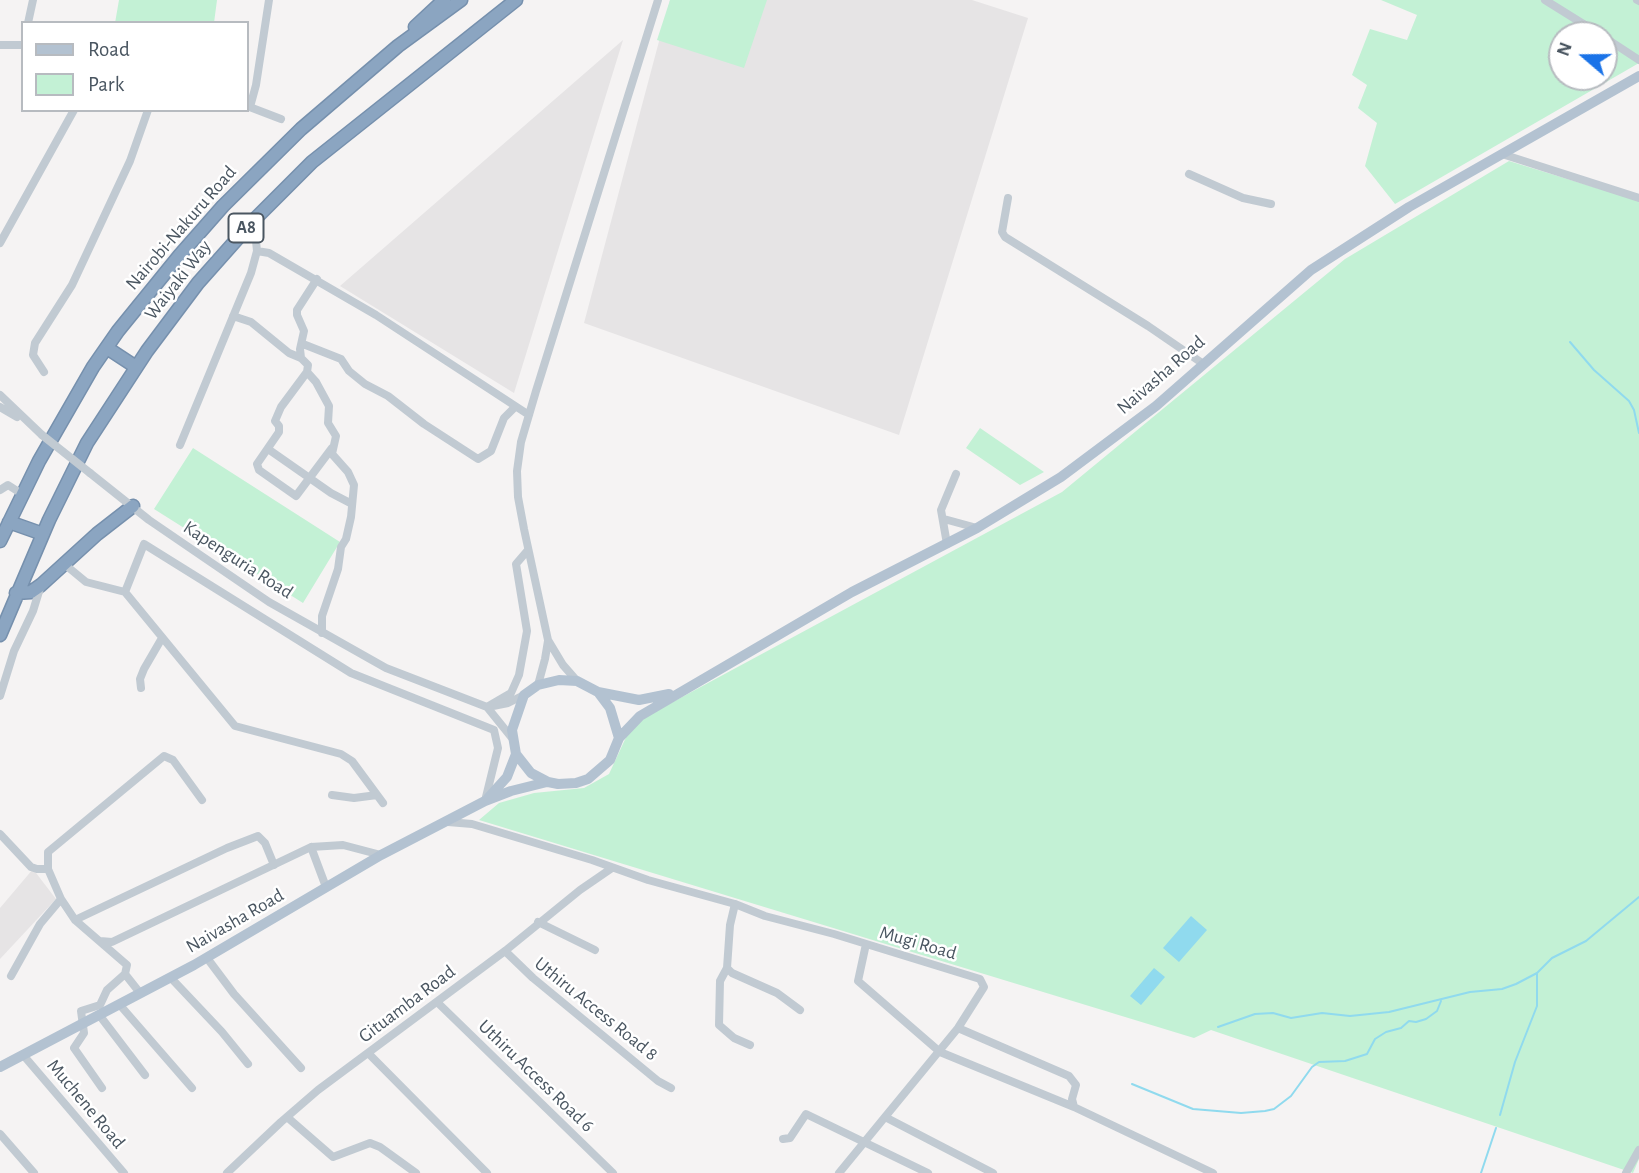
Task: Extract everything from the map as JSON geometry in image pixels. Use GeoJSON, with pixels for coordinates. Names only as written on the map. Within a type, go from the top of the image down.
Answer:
{"type":"FeatureCollection","features":[{"type":"Feature","properties":{"kind":"highway"},"geometry":{"type":"LineString","coordinates":[[398,46],[425,15],[444,0]]}},
{"type":"Feature","properties":{"kind":"highway","name":"Nairobi-Nakuru Road"},"geometry":{"type":"LineString","coordinates":[[5,520],[22,494],[62,418],[107,348],[147,295],[223,206],[301,129],[398,46],[461,0]]}},
{"type":"Feature","properties":{"kind":"highway","name":"Waiyaki Way"},"geometry":{"type":"LineString","coordinates":[[0,635],[16,593],[87,443],[136,367],[198,283],[254,219],[312,162],[516,0]]}},
{"type":"Feature","properties":{"kind":"highway"},"geometry":{"type":"LineString","coordinates":[[107,348],[136,367]]}},
{"type":"Feature","properties":{"kind":"highway"},"geometry":{"type":"LineString","coordinates":[[16,593],[31,592],[41,585],[133,506]]}},
{"type":"Feature","properties":{"kind":"highway"},"geometry":{"type":"LineString","coordinates":[[0,541],[5,520],[43,534]]}},
{"type":"Feature","properties":{"kind":"main road","name":"Naivasha Road"},"geometry":{"type":"LineString","coordinates":[[619,738],[640,716],[695,683],[852,592],[977,528],[1061,477],[1156,406],[1311,270],[1409,207],[1639,76]]}},
{"type":"Feature","properties":{"kind":"main road"},"geometry":{"type":"LineString","coordinates":[[559,680],[577,681],[598,692],[610,708],[619,738],[610,760],[588,779],[576,783],[548,782],[531,773],[516,754],[512,730],[517,710],[524,695],[538,685],[559,680]]}},
{"type":"Feature","properties":{"kind":"main road","name":"Naivasha Road"},"geometry":{"type":"LineString","coordinates":[[598,692],[639,701],[663,696],[695,683]]}},
{"type":"Feature","properties":{"kind":"main road"},"geometry":{"type":"LineString","coordinates":[[483,803],[507,777],[516,754]]}},
{"type":"Feature","properties":{"kind":"main road"},"geometry":{"type":"LineString","coordinates":[[483,803],[511,790],[548,782]]}},
{"type":"Feature","properties":{"kind":"main road","name":"Naivasha Road"},"geometry":{"type":"LineString","coordinates":[[0,1067],[171,978],[381,855],[483,803]]}},
{"type":"Feature","properties":{"kind":"street"},"geometry":{"type":"LineString","coordinates":[[28,21],[33,0]]}},
{"type":"Feature","properties":{"kind":"street"},"geometry":{"type":"LineString","coordinates":[[269,0],[256,85],[249,107],[281,119]]}},
{"type":"Feature","properties":{"kind":"street"},"geometry":{"type":"LineString","coordinates":[[577,681],[563,665],[548,640],[518,497],[517,471],[521,442],[529,415],[658,0]]}},
{"type":"Feature","properties":{"kind":"street"},"geometry":{"type":"LineString","coordinates":[[1545,0],[1578,21]]}},
{"type":"Feature","properties":{"kind":"street"},"geometry":{"type":"LineString","coordinates":[[0,44],[21,44]]}},
{"type":"Feature","properties":{"kind":"street"},"geometry":{"type":"LineString","coordinates":[[1618,46],[1639,60]]}},
{"type":"Feature","properties":{"kind":"street"},"geometry":{"type":"LineString","coordinates":[[0,243],[74,112]]}},
{"type":"Feature","properties":{"kind":"street"},"geometry":{"type":"LineString","coordinates":[[44,372],[33,355],[35,343],[72,285],[130,160],[147,112]]}},
{"type":"Feature","properties":{"kind":"street"},"geometry":{"type":"LineString","coordinates":[[1502,154],[1639,198]]}},
{"type":"Feature","properties":{"kind":"street"},"geometry":{"type":"LineString","coordinates":[[1189,174],[1243,198],[1271,204]]}},
{"type":"Feature","properties":{"kind":"street"},"geometry":{"type":"LineString","coordinates":[[1008,198],[1002,232],[1005,237],[1202,363]]}},
{"type":"Feature","properties":{"kind":"street"},"geometry":{"type":"LineString","coordinates":[[180,445],[257,251],[254,219]]}},
{"type":"Feature","properties":{"kind":"street"},"geometry":{"type":"LineString","coordinates":[[257,251],[269,253],[317,279],[529,415]]}},
{"type":"Feature","properties":{"kind":"street"},"geometry":{"type":"LineString","coordinates":[[301,358],[304,331],[297,310],[317,279]]}},
{"type":"Feature","properties":{"kind":"street"},"geometry":{"type":"LineString","coordinates":[[233,316],[251,322],[308,365],[307,372],[275,421],[279,432],[257,464],[259,470],[296,496],[332,447],[336,436],[328,423],[329,406],[307,372]]}},
{"type":"Feature","properties":{"kind":"street"},"geometry":{"type":"LineString","coordinates":[[303,344],[341,359],[355,377],[388,396],[424,424],[478,459],[491,451],[504,418],[515,407]]}},
{"type":"Feature","properties":{"kind":"street","name":"Kapenguria Road"},"geometry":{"type":"LineString","coordinates":[[0,395],[28,424],[215,566],[323,633],[386,668],[486,707],[512,738]]}},
{"type":"Feature","properties":{"kind":"street"},"geometry":{"type":"LineString","coordinates":[[0,407],[28,424]]}},
{"type":"Feature","properties":{"kind":"street"},"geometry":{"type":"LineString","coordinates":[[323,633],[322,616],[338,569],[341,547],[346,539],[354,494],[352,480],[332,454],[332,447]]}},
{"type":"Feature","properties":{"kind":"street"},"geometry":{"type":"LineString","coordinates":[[268,449],[331,493],[352,504]]}},
{"type":"Feature","properties":{"kind":"street"},"geometry":{"type":"LineString","coordinates":[[947,544],[942,510],[956,474]]}},
{"type":"Feature","properties":{"kind":"street"},"geometry":{"type":"LineString","coordinates":[[0,490],[8,485],[22,494]]}},
{"type":"Feature","properties":{"kind":"street"},"geometry":{"type":"LineString","coordinates":[[944,519],[977,528]]}},
{"type":"Feature","properties":{"kind":"street"},"geometry":{"type":"LineString","coordinates":[[125,592],[146,543],[351,673],[494,730],[498,748],[483,803]]}},
{"type":"Feature","properties":{"kind":"street"},"geometry":{"type":"LineString","coordinates":[[486,707],[511,693],[519,675],[527,631],[516,564],[528,550]]}},
{"type":"Feature","properties":{"kind":"street"},"geometry":{"type":"LineString","coordinates":[[64,563],[86,582],[125,592],[234,726],[341,754],[352,761],[383,803]]}},
{"type":"Feature","properties":{"kind":"street"},"geometry":{"type":"LineString","coordinates":[[0,696],[14,651],[33,611],[41,585]]}},
{"type":"Feature","properties":{"kind":"street"},"geometry":{"type":"LineString","coordinates":[[141,688],[144,669],[162,638]]}},
{"type":"Feature","properties":{"kind":"street"},"geometry":{"type":"LineString","coordinates":[[538,685],[548,640]]}},
{"type":"Feature","properties":{"kind":"street"},"geometry":{"type":"LineString","coordinates":[[379,684],[386,668]]}},
{"type":"Feature","properties":{"kind":"street"},"geometry":{"type":"LineString","coordinates":[[486,707],[508,703],[524,695]]}},
{"type":"Feature","properties":{"kind":"street"},"geometry":{"type":"LineString","coordinates":[[103,1088],[74,1048],[83,1036],[81,1011],[100,1005],[107,990],[125,974],[127,965],[75,920],[61,899],[48,869],[47,854],[164,756],[173,760],[202,800]]}},
{"type":"Feature","properties":{"kind":"street"},"geometry":{"type":"LineString","coordinates":[[332,795],[354,798],[377,795]]}},
{"type":"Feature","properties":{"kind":"street","name":"Mugi Road"},"geometry":{"type":"LineString","coordinates":[[448,822],[472,824],[648,880],[735,904],[765,916],[980,979],[984,987],[940,1052],[839,1173]]}},
{"type":"Feature","properties":{"kind":"street"},"geometry":{"type":"LineString","coordinates":[[0,834],[31,867],[48,869]]}},
{"type":"Feature","properties":{"kind":"street"},"geometry":{"type":"LineString","coordinates":[[75,920],[258,836],[265,843],[274,865]]}},
{"type":"Feature","properties":{"kind":"street"},"geometry":{"type":"LineString","coordinates":[[100,941],[113,942],[311,847],[343,845],[381,855]]}},
{"type":"Feature","properties":{"kind":"street"},"geometry":{"type":"LineString","coordinates":[[311,847],[326,887]]}},
{"type":"Feature","properties":{"kind":"street","name":"Gituamba Road"},"geometry":{"type":"LineString","coordinates":[[232,1171],[287,1117],[505,951],[538,922],[612,868]]}},
{"type":"Feature","properties":{"kind":"street"},"geometry":{"type":"LineString","coordinates":[[11,976],[40,924],[61,899]]}},
{"type":"Feature","properties":{"kind":"street"},"geometry":{"type":"LineString","coordinates":[[735,904],[730,926],[727,968],[720,981],[719,1025],[734,1038],[750,1045]]}},
{"type":"Feature","properties":{"kind":"street"},"geometry":{"type":"LineString","coordinates":[[538,922],[595,950]]}},
{"type":"Feature","properties":{"kind":"street"},"geometry":{"type":"LineString","coordinates":[[866,944],[858,981],[940,1052],[1074,1107],[1213,1173]]}},
{"type":"Feature","properties":{"kind":"street","name":"Uthiru Access Road 8"},"geometry":{"type":"LineString","coordinates":[[505,951],[533,978],[658,1081],[671,1088]]}},
{"type":"Feature","properties":{"kind":"street"},"geometry":{"type":"LineString","coordinates":[[206,958],[234,994],[301,1068]]}},
{"type":"Feature","properties":{"kind":"street"},"geometry":{"type":"LineString","coordinates":[[727,968],[732,973],[777,993],[800,1010]]}},
{"type":"Feature","properties":{"kind":"street"},"geometry":{"type":"LineString","coordinates":[[125,974],[140,993]]}},
{"type":"Feature","properties":{"kind":"street"},"geometry":{"type":"LineString","coordinates":[[171,978],[248,1064]]}},
{"type":"Feature","properties":{"kind":"street","name":"Uthiru Access Road 6"},"geometry":{"type":"LineString","coordinates":[[437,1002],[613,1173]]}},
{"type":"Feature","properties":{"kind":"street"},"geometry":{"type":"LineString","coordinates":[[119,1004],[192,1088]]}},
{"type":"Feature","properties":{"kind":"street"},"geometry":{"type":"LineString","coordinates":[[100,1016],[145,1075]]}},
{"type":"Feature","properties":{"kind":"street"},"geometry":{"type":"LineString","coordinates":[[958,1027],[1069,1076],[1076,1085],[1072,1099],[1074,1107]]}},
{"type":"Feature","properties":{"kind":"street"},"geometry":{"type":"LineString","coordinates":[[368,1053],[487,1173]]}},
{"type":"Feature","properties":{"kind":"street","name":"Muchene Road"},"geometry":{"type":"LineString","coordinates":[[24,1056],[124,1173]]}},
{"type":"Feature","properties":{"kind":"street"},"geometry":{"type":"LineString","coordinates":[[783,1139],[790,1138],[806,1114],[928,1173]]}},
{"type":"Feature","properties":{"kind":"street"},"geometry":{"type":"LineString","coordinates":[[287,1117],[333,1157],[370,1143],[380,1147],[416,1173]]}},
{"type":"Feature","properties":{"kind":"street"},"geometry":{"type":"LineString","coordinates":[[885,1117],[993,1173]]}},
{"type":"Feature","properties":{"kind":"street"},"geometry":{"type":"LineString","coordinates":[[0,1134],[34,1173]]}},
{"type":"Feature","properties":{"kind":"street"},"geometry":{"type":"LineString","coordinates":[[1626,1173],[1639,1150]]}},
{"type":"Feature","properties":{"kind":"shaded area"},"geometry":{"type":"Polygon","coordinates":[[[670,0],[972,0],[1028,18],[899,435],[584,323],[670,0]]]}},
{"type":"Feature","properties":{"kind":"shaded area"},"geometry":{"type":"Polygon","coordinates":[[[623,40],[514,393],[340,286],[623,40]]]}},
{"type":"Feature","properties":{"kind":"shaded area"},"geometry":{"type":"Polygon","coordinates":[[[33,869],[56,899],[0,959],[0,908],[33,869]]]}},
{"type":"Feature","properties":{"kind":"green space"},"geometry":{"type":"Polygon","coordinates":[[[119,0],[217,0],[214,21],[115,21],[119,0]]]}},
{"type":"Feature","properties":{"kind":"green space"},"geometry":{"type":"Polygon","coordinates":[[[670,0],[767,0],[744,68],[657,40],[670,0]]]}},
{"type":"Feature","properties":{"kind":"green space"},"geometry":{"type":"Polygon","coordinates":[[[1381,0],[1639,0],[1639,63],[1618,75],[1618,21],[1548,21],[1548,91],[1591,91],[1395,204],[1365,166],[1377,123],[1358,108],[1367,85],[1352,75],[1370,29],[1407,40],[1417,15],[1381,0]]]}},
{"type":"Feature","properties":{"kind":"green space"},"geometry":{"type":"Polygon","coordinates":[[[1509,161],[1639,201],[1639,1159],[1633,1173],[1211,1030],[1194,1038],[479,820],[499,803],[534,793],[584,788],[609,774],[628,733],[645,717],[1062,492],[1345,259],[1509,161]]]}},
{"type":"Feature","properties":{"kind":"green space"},"geometry":{"type":"Polygon","coordinates":[[[980,428],[1044,472],[1020,485],[966,448],[980,428]]]}},
{"type":"Feature","properties":{"kind":"green space"},"geometry":{"type":"Polygon","coordinates":[[[193,448],[340,542],[303,603],[154,509],[193,448]]]}},
{"type":"Feature","properties":{"kind":"water"},"geometry":{"type":"Polygon","coordinates":[[[1191,916],[1207,930],[1179,962],[1163,948],[1191,916]]]}},
{"type":"Feature","properties":{"kind":"water"},"geometry":{"type":"Polygon","coordinates":[[[1154,968],[1165,977],[1141,1005],[1130,996],[1154,968]]]}},
{"type":"Feature","properties":{"kind":"waterway"},"geometry":{"type":"LineString","coordinates":[[1570,342],[1594,370],[1629,401],[1639,433]]}},
{"type":"Feature","properties":{"kind":"waterway"},"geometry":{"type":"LineString","coordinates":[[1500,1115],[1515,1062],[1537,1006],[1537,973],[1552,958],[1586,941],[1639,897]]}},
{"type":"Feature","properties":{"kind":"waterway"},"geometry":{"type":"LineString","coordinates":[[1218,1027],[1255,1014],[1273,1013],[1291,1018],[1322,1013],[1350,1016],[1389,1012],[1470,992],[1502,989],[1537,973]]}},
{"type":"Feature","properties":{"kind":"waterway"},"geometry":{"type":"LineString","coordinates":[[1132,1084],[1193,1109],[1241,1113],[1274,1109],[1291,1096],[1312,1067],[1319,1062],[1345,1061],[1367,1054],[1375,1039],[1386,1032],[1401,1028],[1409,1021],[1426,1019],[1437,1011],[1441,1001]]}},
{"type":"Feature","properties":{"kind":"waterway"},"geometry":{"type":"LineString","coordinates":[[1481,1173],[1496,1128]]}}]}
